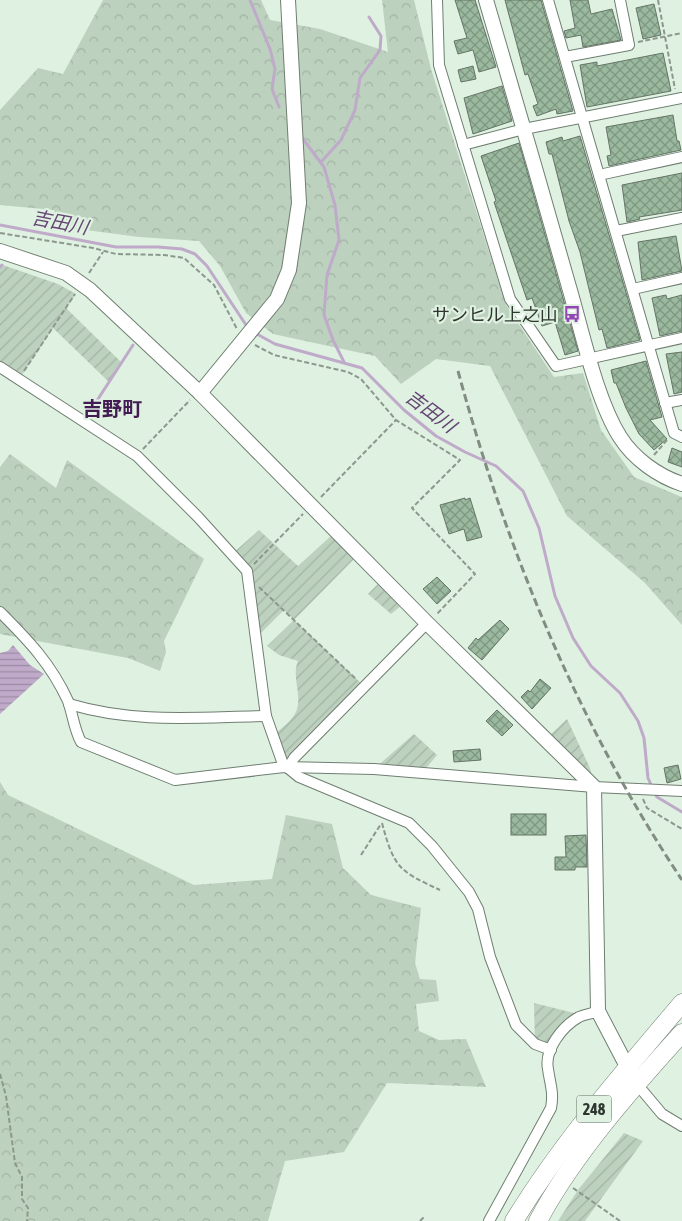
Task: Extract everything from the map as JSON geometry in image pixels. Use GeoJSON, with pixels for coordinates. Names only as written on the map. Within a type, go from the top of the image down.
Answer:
{"type":"FeatureCollection","features":[{"type":"Feature","properties":{"kind":"highway","name":"248"},"geometry":{"type":"LineString","coordinates":[[538,1221],[682,1003]]}},
{"type":"Feature","properties":{"kind":"highway","name":"248"},"geometry":{"type":"LineString","coordinates":[[514,1221],[540,1179],[615,1081],[632,1076],[682,1033]]}},
{"type":"Feature","properties":{"kind":"street"},"geometry":{"type":"LineString","coordinates":[[200,393],[277,299],[289,270],[299,203],[288,0]]}},
{"type":"Feature","properties":{"kind":"street"},"geometry":{"type":"LineString","coordinates":[[436,0],[439,65],[510,299],[556,366],[682,338]]}},
{"type":"Feature","properties":{"kind":"street"},"geometry":{"type":"LineString","coordinates":[[486,0],[590,359],[612,424],[621,439],[645,464],[669,480],[682,484]]}},
{"type":"Feature","properties":{"kind":"street"},"geometry":{"type":"LineString","coordinates":[[548,0],[665,403],[678,435]]}},
{"type":"Feature","properties":{"kind":"street"},"geometry":{"type":"LineString","coordinates":[[565,56],[629,44],[620,0]]}},
{"type":"Feature","properties":{"kind":"street"},"geometry":{"type":"LineString","coordinates":[[463,145],[524,129],[680,99]]}},
{"type":"Feature","properties":{"kind":"street"},"geometry":{"type":"LineString","coordinates":[[599,175],[682,157]]}},
{"type":"Feature","properties":{"kind":"street"},"geometry":{"type":"LineString","coordinates":[[616,231],[682,218]]}},
{"type":"Feature","properties":{"kind":"street"},"geometry":{"type":"LineString","coordinates":[[0,251],[66,273],[82,283],[200,393],[310,506],[594,787],[598,1011],[632,1076],[662,1114],[682,1126]]}},
{"type":"Feature","properties":{"kind":"street"},"geometry":{"type":"LineString","coordinates":[[633,289],[682,278]]}},
{"type":"Feature","properties":{"kind":"street"},"geometry":{"type":"LineString","coordinates":[[0,366],[137,456],[198,517],[247,571],[266,716],[286,768],[300,777],[409,823],[432,846],[469,892],[478,909],[490,957],[516,1025],[535,1044],[551,1050]]}},
{"type":"Feature","properties":{"kind":"street"},"geometry":{"type":"LineString","coordinates":[[665,403],[682,400]]}},
{"type":"Feature","properties":{"kind":"street"},"geometry":{"type":"LineString","coordinates":[[0,612],[30,642],[53,671],[69,704],[75,732],[81,742],[175,780],[286,768],[374,769],[594,787],[682,792]]}},
{"type":"Feature","properties":{"kind":"street"},"geometry":{"type":"LineString","coordinates":[[286,768],[427,623]]}},
{"type":"Feature","properties":{"kind":"street"},"geometry":{"type":"LineString","coordinates":[[69,704],[96,712],[129,718],[266,716]]}},
{"type":"Feature","properties":{"kind":"street"},"geometry":{"type":"LineString","coordinates":[[489,1221],[551,1108],[553,1086],[547,1067],[551,1050],[564,1028],[582,1015],[598,1011]]}},
{"type":"Feature","properties":{"kind":"path"},"geometry":{"type":"LineString","coordinates":[[658,0],[680,99]]}},
{"type":"Feature","properties":{"kind":"path"},"geometry":{"type":"LineString","coordinates":[[629,44],[682,33]]}},
{"type":"Feature","properties":{"kind":"path"},"geometry":{"type":"LineString","coordinates":[[0,232],[93,248],[103,252],[184,258],[214,285],[246,337],[274,355],[348,372],[361,379],[396,420],[460,460],[412,508],[475,574],[427,623]]}},
{"type":"Feature","properties":{"kind":"path"},"geometry":{"type":"LineString","coordinates":[[20,378],[103,252]]}},
{"type":"Feature","properties":{"kind":"path"},"geometry":{"type":"LineString","coordinates":[[137,456],[191,398],[200,393]]}},
{"type":"Feature","properties":{"kind":"path"},"geometry":{"type":"LineString","coordinates":[[365,687],[256,584],[247,571],[396,420]]}},
{"type":"Feature","properties":{"kind":"path"},"geometry":{"type":"LineString","coordinates":[[645,464],[678,435]]}},
{"type":"Feature","properties":{"kind":"path"},"geometry":{"type":"LineString","coordinates":[[640,790],[647,808],[682,829]]}},
{"type":"Feature","properties":{"kind":"path"},"geometry":{"type":"LineString","coordinates":[[361,855],[382,823],[385,813]]}},
{"type":"Feature","properties":{"kind":"path"},"geometry":{"type":"LineString","coordinates":[[382,823],[388,848],[400,868],[440,890]]}},
{"type":"Feature","properties":{"kind":"path"},"geometry":{"type":"LineString","coordinates":[[0,1074],[6,1096],[15,1163],[22,1177],[22,1199],[28,1208],[27,1221]]}},
{"type":"Feature","properties":{"kind":"path"},"geometry":{"type":"LineString","coordinates":[[563,1182],[620,1221]]}},
{"type":"Feature","properties":{"kind":"path"},"geometry":{"type":"LineString","coordinates":[[420,1221],[424,1217]]}},
{"type":"Feature","properties":{"kind":"green space"},"geometry":{"type":"Polygon","coordinates":[[[103,0],[261,0],[270,20],[320,29],[388,52],[382,0],[414,0],[431,69],[506,305],[554,377],[583,373],[601,430],[634,477],[682,497],[682,625],[645,583],[567,516],[490,366],[436,359],[401,384],[375,356],[273,334],[246,313],[220,266],[199,241],[139,237],[63,227],[54,210],[0,205],[0,110],[38,68],[63,74],[103,0]]]}},
{"type":"Feature","properties":{"kind":"green space"},"geometry":{"type":"Polygon","coordinates":[[[0,264],[58,284],[76,294],[66,308],[122,363],[109,382],[53,328],[20,378],[0,367],[0,264]]]}},
{"type":"Feature","properties":{"kind":"green space"},"geometry":{"type":"Polygon","coordinates":[[[10,454],[56,488],[67,460],[204,559],[164,641],[166,652],[160,671],[128,658],[0,634],[0,467],[10,454]]]}},
{"type":"Feature","properties":{"kind":"green space"},"geometry":{"type":"Polygon","coordinates":[[[259,530],[298,566],[332,535],[355,558],[294,620],[284,610],[256,638],[247,571],[232,554],[259,530]]]}},
{"type":"Feature","properties":{"kind":"green space"},"geometry":{"type":"Polygon","coordinates":[[[380,582],[402,605],[391,614],[368,594],[380,582]]]}},
{"type":"Feature","properties":{"kind":"green space"},"geometry":{"type":"Polygon","coordinates":[[[294,620],[365,687],[288,768],[273,736],[289,722],[298,706],[296,667],[298,661],[279,655],[267,646],[294,620]]]}},
{"type":"Feature","properties":{"kind":"green space"},"geometry":{"type":"Polygon","coordinates":[[[567,719],[590,768],[594,787],[545,740],[567,719]]]}},
{"type":"Feature","properties":{"kind":"green space"},"geometry":{"type":"Polygon","coordinates":[[[414,734],[437,755],[422,773],[374,769],[414,734]]]}},
{"type":"Feature","properties":{"kind":"green space"},"geometry":{"type":"Polygon","coordinates":[[[0,782],[8,795],[194,885],[272,879],[286,815],[332,824],[343,868],[371,895],[421,908],[415,963],[420,979],[436,980],[439,1001],[416,1004],[419,1031],[439,1040],[466,1039],[486,1087],[387,1083],[344,1152],[285,1161],[268,1221],[0,1221],[0,782]]]}},
{"type":"Feature","properties":{"kind":"green space"},"geometry":{"type":"Polygon","coordinates":[[[534,1003],[582,1015],[551,1050],[535,1044],[534,1003]]]}},
{"type":"Feature","properties":{"kind":"green space"},"geometry":{"type":"Polygon","coordinates":[[[624,1133],[643,1141],[585,1221],[558,1221],[578,1190],[624,1133]]]}},
{"type":"Feature","properties":{"kind":"shaded area"},"geometry":{"type":"Polygon","coordinates":[[[13,645],[30,665],[44,674],[0,714],[0,653],[8,651],[13,645]]]}},
{"type":"Feature","properties":{"kind":"building"},"geometry":{"type":"Polygon","coordinates":[[[455,0],[475,0],[496,67],[479,72],[473,50],[458,54],[454,41],[467,38],[455,0]]]}},
{"type":"Feature","properties":{"kind":"building"},"geometry":{"type":"Polygon","coordinates":[[[505,0],[541,0],[573,111],[557,114],[556,109],[537,116],[533,106],[538,104],[528,74],[525,75],[505,0]]]}},
{"type":"Feature","properties":{"kind":"building"},"geometry":{"type":"Polygon","coordinates":[[[570,0],[588,0],[591,14],[612,9],[621,40],[583,47],[581,35],[566,38],[564,31],[575,28],[570,0]]]}},
{"type":"Feature","properties":{"kind":"building"},"geometry":{"type":"Polygon","coordinates":[[[654,4],[661,35],[643,39],[636,8],[654,4]]]}},
{"type":"Feature","properties":{"kind":"building"},"geometry":{"type":"Polygon","coordinates":[[[663,53],[671,91],[587,107],[580,65],[597,62],[597,66],[663,53]]]}},
{"type":"Feature","properties":{"kind":"building"},"geometry":{"type":"Polygon","coordinates":[[[473,66],[476,79],[461,82],[458,70],[473,66]]]}},
{"type":"Feature","properties":{"kind":"building"},"geometry":{"type":"Polygon","coordinates":[[[502,86],[512,121],[473,134],[464,98],[502,86]]]}},
{"type":"Feature","properties":{"kind":"building"},"geometry":{"type":"Polygon","coordinates":[[[673,115],[677,141],[679,141],[681,150],[609,166],[607,156],[611,155],[606,127],[673,115]]]}},
{"type":"Feature","properties":{"kind":"building"},"geometry":{"type":"Polygon","coordinates":[[[580,136],[640,340],[607,348],[602,329],[599,330],[580,252],[569,221],[552,154],[549,154],[546,142],[562,137],[563,141],[580,136]]]}},
{"type":"Feature","properties":{"kind":"building"},"geometry":{"type":"Polygon","coordinates":[[[519,143],[578,351],[565,355],[555,322],[542,326],[532,298],[527,300],[494,202],[496,201],[481,156],[519,143]]]}},
{"type":"Feature","properties":{"kind":"building"},"geometry":{"type":"Polygon","coordinates":[[[682,173],[682,210],[639,217],[640,219],[627,222],[622,185],[682,173]]]}},
{"type":"Feature","properties":{"kind":"building"},"geometry":{"type":"Polygon","coordinates":[[[676,236],[682,271],[642,280],[638,242],[676,236]]]}},
{"type":"Feature","properties":{"kind":"building"},"geometry":{"type":"Polygon","coordinates":[[[666,295],[667,299],[682,295],[682,331],[660,336],[652,298],[666,295]]]}},
{"type":"Feature","properties":{"kind":"building"},"geometry":{"type":"Polygon","coordinates":[[[682,352],[682,392],[674,394],[666,354],[682,352]]]}},
{"type":"Feature","properties":{"kind":"building"},"geometry":{"type":"Polygon","coordinates":[[[646,361],[662,417],[650,420],[667,439],[654,450],[639,434],[616,383],[614,383],[611,370],[646,361]]]}},
{"type":"Feature","properties":{"kind":"building"},"geometry":{"type":"Polygon","coordinates":[[[672,448],[682,452],[682,467],[668,462],[672,448]]]}},
{"type":"Feature","properties":{"kind":"building"},"geometry":{"type":"Polygon","coordinates":[[[465,498],[465,500],[470,498],[482,537],[467,541],[464,529],[449,534],[440,505],[465,498]]]}},
{"type":"Feature","properties":{"kind":"building"},"geometry":{"type":"Polygon","coordinates":[[[437,577],[451,591],[437,604],[423,589],[437,577]]]}},
{"type":"Feature","properties":{"kind":"building"},"geometry":{"type":"Polygon","coordinates":[[[500,620],[509,629],[482,660],[468,648],[476,638],[478,640],[500,620]]]}},
{"type":"Feature","properties":{"kind":"building"},"geometry":{"type":"Polygon","coordinates":[[[540,679],[551,688],[532,709],[521,697],[528,690],[530,692],[540,679]]]}},
{"type":"Feature","properties":{"kind":"building"},"geometry":{"type":"Polygon","coordinates":[[[497,710],[513,725],[502,736],[486,721],[497,710]]]}},
{"type":"Feature","properties":{"kind":"building"},"geometry":{"type":"Polygon","coordinates":[[[480,749],[481,760],[454,762],[453,751],[480,749]]]}},
{"type":"Feature","properties":{"kind":"building"},"geometry":{"type":"Polygon","coordinates":[[[678,765],[681,779],[667,783],[664,768],[678,765]]]}},
{"type":"Feature","properties":{"kind":"building"},"geometry":{"type":"Polygon","coordinates":[[[511,814],[546,814],[546,835],[511,835],[511,814]]]}},
{"type":"Feature","properties":{"kind":"building"},"geometry":{"type":"Polygon","coordinates":[[[586,835],[587,867],[575,867],[575,870],[555,870],[555,857],[566,857],[565,836],[586,835]]]}},
{"type":"Feature","properties":{"kind":"waterway"},"geometry":{"type":"LineString","coordinates":[[250,0],[270,49],[275,69],[272,89],[279,107]]}},
{"type":"Feature","properties":{"kind":"waterway"},"geometry":{"type":"LineString","coordinates":[[321,162],[341,140],[355,110],[360,78],[380,50],[381,36],[369,17]]}},
{"type":"Feature","properties":{"kind":"waterway"},"geometry":{"type":"LineString","coordinates":[[300,135],[324,167],[335,205],[339,240],[327,275],[324,315],[333,340],[344,362]]}},
{"type":"Feature","properties":{"kind":"waterway","name":"吉田川"},"geometry":{"type":"LineString","coordinates":[[0,225],[116,247],[182,249],[195,254],[207,266],[248,328]]}},
{"type":"Feature","properties":{"kind":"waterway","name":"吉田川"},"geometry":{"type":"LineString","coordinates":[[255,333],[275,344],[362,368],[404,410],[436,436],[496,466],[523,491],[539,528],[555,596],[573,638],[591,666],[620,693],[638,721],[644,738],[648,778],[652,787]]}},
{"type":"Feature","properties":{"kind":"waterway"},"geometry":{"type":"LineString","coordinates":[[87,416],[133,345]]}},
{"type":"Feature","properties":{"kind":"waterway","name":"吉田川"},"geometry":{"type":"LineString","coordinates":[[655,793],[657,797],[682,812]]}},
{"type":"Feature","properties":{"kind":"railway"},"geometry":{"type":"LineString","coordinates":[[458,371],[499,505],[549,634],[578,698],[610,760],[682,880]]}},
{"type":"Feature","properties":{"kind":"place","name":"サンヒル上之山"},"geometry":{"type":"Point","coordinates":[572,314]}},
{"type":"Feature","properties":{"kind":"district","name":"吉野町"},"geometry":{"type":"Point","coordinates":[112,408]}}]}
